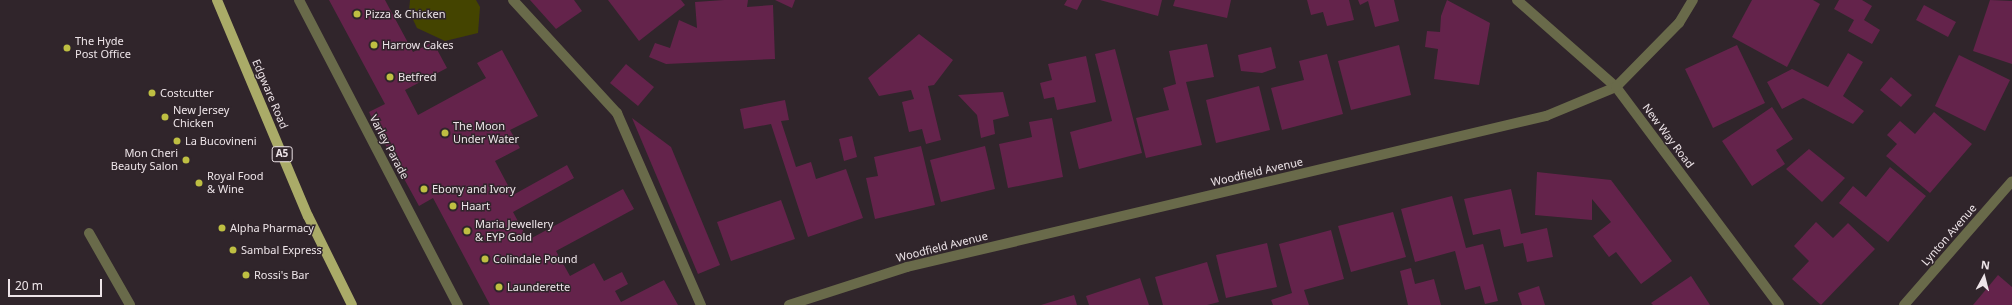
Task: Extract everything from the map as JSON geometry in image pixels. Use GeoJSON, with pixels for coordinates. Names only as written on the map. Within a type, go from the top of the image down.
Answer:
{"type":"FeatureCollection","features":[{"type":"Feature","properties":{"kind":"main road","name":"Edgware Road"},"geometry":{"type":"LineString","coordinates":[[217,0],[308,216],[352,305]]}},
{"type":"Feature","properties":{"kind":"street","name":"Varley Parade"},"geometry":{"type":"LineString","coordinates":[[299,0],[458,305]]}},
{"type":"Feature","properties":{"kind":"street"},"geometry":{"type":"LineString","coordinates":[[513,0],[616,113],[702,305]]}},
{"type":"Feature","properties":{"kind":"street","name":"New Way Road"},"geometry":{"type":"LineString","coordinates":[[1517,0],[1616,87],[1779,305]]}},
{"type":"Feature","properties":{"kind":"street","name":"Woodfield Avenue"},"geometry":{"type":"LineString","coordinates":[[789,305],[907,266],[1546,116],[1616,87],[1679,23],[1693,0]]}},
{"type":"Feature","properties":{"kind":"street","name":"Lynton Avenue"},"geometry":{"type":"LineString","coordinates":[[1904,305],[2012,181]]}},
{"type":"Feature","properties":{"kind":"street"},"geometry":{"type":"LineString","coordinates":[[89,233],[130,305]]}},
{"type":"Feature","properties":{"kind":"shaded area"},"geometry":{"type":"Polygon","coordinates":[[[410,0],[476,0],[480,7],[478,33],[445,41],[417,28],[409,11],[410,0]]]}},
{"type":"Feature","properties":{"kind":"building"},"geometry":{"type":"Polygon","coordinates":[[[329,0],[385,0],[413,52],[433,42],[447,68],[405,90],[418,115],[486,78],[477,63],[502,50],[538,116],[510,130],[520,148],[495,161],[513,195],[567,165],[574,178],[513,212],[528,240],[623,189],[634,209],[556,251],[570,276],[594,263],[604,281],[622,272],[628,284],[615,291],[621,302],[664,280],[678,305],[490,305],[433,198],[419,206],[380,135],[369,112],[385,104],[329,0]]]}},
{"type":"Feature","properties":{"kind":"building"},"geometry":{"type":"Polygon","coordinates":[[[530,0],[574,0],[582,11],[556,29],[530,0]]]}},
{"type":"Feature","properties":{"kind":"building"},"geometry":{"type":"Polygon","coordinates":[[[608,0],[681,0],[685,5],[639,41],[608,0]]]}},
{"type":"Feature","properties":{"kind":"building"},"geometry":{"type":"Polygon","coordinates":[[[748,0],[747,7],[773,5],[775,59],[666,64],[649,57],[655,43],[670,48],[679,20],[697,28],[695,2],[748,0]]]}},
{"type":"Feature","properties":{"kind":"building"},"geometry":{"type":"Polygon","coordinates":[[[775,0],[795,0],[792,8],[775,0]]]}},
{"type":"Feature","properties":{"kind":"building"},"geometry":{"type":"Polygon","coordinates":[[[1067,0],[1082,0],[1077,10],[1064,5],[1067,0]]]}},
{"type":"Feature","properties":{"kind":"building"},"geometry":{"type":"Polygon","coordinates":[[[1100,0],[1162,0],[1158,16],[1100,0]]]}},
{"type":"Feature","properties":{"kind":"building"},"geometry":{"type":"Polygon","coordinates":[[[1175,0],[1231,0],[1227,18],[1173,6],[1175,0]]]}},
{"type":"Feature","properties":{"kind":"building"},"geometry":{"type":"Polygon","coordinates":[[[1307,0],[1349,0],[1354,20],[1327,26],[1323,12],[1311,15],[1307,0]]]}},
{"type":"Feature","properties":{"kind":"building"},"geometry":{"type":"Polygon","coordinates":[[[1358,0],[1394,0],[1399,21],[1375,27],[1368,1],[1360,5],[1358,0]]]}},
{"type":"Feature","properties":{"kind":"building"},"geometry":{"type":"Polygon","coordinates":[[[1447,0],[1490,23],[1479,85],[1434,79],[1438,49],[1425,47],[1427,31],[1440,32],[1441,16],[1447,0]]]}},
{"type":"Feature","properties":{"kind":"building"},"geometry":{"type":"Polygon","coordinates":[[[1752,0],[1813,0],[1820,4],[1787,67],[1732,37],[1752,0]]]}},
{"type":"Feature","properties":{"kind":"building"},"geometry":{"type":"Polygon","coordinates":[[[1839,0],[1862,0],[1872,6],[1864,20],[1880,30],[1872,44],[1848,31],[1854,20],[1834,9],[1839,0]]]}},
{"type":"Feature","properties":{"kind":"building"},"geometry":{"type":"Polygon","coordinates":[[[1990,0],[2012,1],[2012,64],[1973,51],[1990,0]]]}},
{"type":"Feature","properties":{"kind":"building"},"geometry":{"type":"Polygon","coordinates":[[[1924,5],[1956,22],[1948,37],[1916,20],[1924,5]]]}},
{"type":"Feature","properties":{"kind":"building"},"geometry":{"type":"Polygon","coordinates":[[[919,34],[953,60],[934,85],[928,86],[941,140],[926,144],[922,129],[909,132],[902,102],[914,99],[911,90],[879,96],[868,78],[919,34]]]}},
{"type":"Feature","properties":{"kind":"building"},"geometry":{"type":"Polygon","coordinates":[[[1207,44],[1214,77],[1186,82],[1202,145],[1146,158],[1136,118],[1169,110],[1163,88],[1176,84],[1169,51],[1207,44]]]}},
{"type":"Feature","properties":{"kind":"building"},"geometry":{"type":"Polygon","coordinates":[[[1399,45],[1411,95],[1351,110],[1338,61],[1399,45]]]}},
{"type":"Feature","properties":{"kind":"building"},"geometry":{"type":"Polygon","coordinates":[[[1737,45],[1765,103],[1713,128],[1685,69],[1737,45]]]}},
{"type":"Feature","properties":{"kind":"building"},"geometry":{"type":"Polygon","coordinates":[[[1271,47],[1276,68],[1262,73],[1241,71],[1238,55],[1271,47]]]}},
{"type":"Feature","properties":{"kind":"building"},"geometry":{"type":"Polygon","coordinates":[[[1115,49],[1142,153],[1079,169],[1070,132],[1112,121],[1095,54],[1115,49]]]}},
{"type":"Feature","properties":{"kind":"building"},"geometry":{"type":"Polygon","coordinates":[[[1848,53],[1863,62],[1843,96],[1864,111],[1853,124],[1803,98],[1782,109],[1767,82],[1792,69],[1828,87],[1848,53]]]}},
{"type":"Feature","properties":{"kind":"building"},"geometry":{"type":"Polygon","coordinates":[[[1327,54],[1343,114],[1282,130],[1271,88],[1304,80],[1299,61],[1327,54]]]}},
{"type":"Feature","properties":{"kind":"building"},"geometry":{"type":"Polygon","coordinates":[[[1959,55],[2010,80],[1985,131],[1935,106],[1959,55]]]}},
{"type":"Feature","properties":{"kind":"building"},"geometry":{"type":"Polygon","coordinates":[[[1086,56],[1096,102],[1057,110],[1054,97],[1044,99],[1040,83],[1052,80],[1048,64],[1086,56]]]}},
{"type":"Feature","properties":{"kind":"building"},"geometry":{"type":"Polygon","coordinates":[[[626,64],[654,87],[638,106],[610,83],[626,64]]]}},
{"type":"Feature","properties":{"kind":"building"},"geometry":{"type":"Polygon","coordinates":[[[1891,77],[1912,95],[1901,107],[1880,90],[1891,77]]]}},
{"type":"Feature","properties":{"kind":"building"},"geometry":{"type":"Polygon","coordinates":[[[1259,86],[1270,130],[1216,143],[1206,100],[1259,86]]]}},
{"type":"Feature","properties":{"kind":"building"},"geometry":{"type":"Polygon","coordinates":[[[1003,92],[1009,116],[993,120],[995,134],[981,138],[977,115],[958,95],[1003,92]]]}},
{"type":"Feature","properties":{"kind":"building"},"geometry":{"type":"Polygon","coordinates":[[[785,100],[789,120],[781,121],[796,167],[811,162],[816,179],[846,169],[863,218],[808,237],[771,124],[744,129],[740,109],[785,100]]]}},
{"type":"Feature","properties":{"kind":"building"},"geometry":{"type":"Polygon","coordinates":[[[1772,107],[1793,139],[1776,150],[1785,164],[1752,186],[1722,141],[1772,107]]]}},
{"type":"Feature","properties":{"kind":"building"},"geometry":{"type":"Polygon","coordinates":[[[1934,112],[1972,144],[1930,193],[1886,156],[1897,144],[1887,135],[1900,121],[1915,134],[1934,112]]]}},
{"type":"Feature","properties":{"kind":"building"},"geometry":{"type":"Polygon","coordinates":[[[632,118],[671,147],[720,265],[698,274],[632,118]]]}},
{"type":"Feature","properties":{"kind":"building"},"geometry":{"type":"Polygon","coordinates":[[[1052,118],[1063,177],[1008,188],[999,144],[1032,137],[1029,122],[1052,118]]]}},
{"type":"Feature","properties":{"kind":"building"},"geometry":{"type":"Polygon","coordinates":[[[852,136],[857,157],[844,161],[839,139],[852,136]]]}},
{"type":"Feature","properties":{"kind":"building"},"geometry":{"type":"Polygon","coordinates":[[[921,146],[935,205],[875,219],[866,178],[878,176],[874,157],[921,146]]]}},
{"type":"Feature","properties":{"kind":"building"},"geometry":{"type":"Polygon","coordinates":[[[985,146],[995,189],[941,202],[930,160],[985,146]]]}},
{"type":"Feature","properties":{"kind":"building"},"geometry":{"type":"Polygon","coordinates":[[[1809,149],[1845,178],[1822,202],[1786,169],[1809,149]]]}},
{"type":"Feature","properties":{"kind":"building"},"geometry":{"type":"Polygon","coordinates":[[[1890,167],[1926,196],[1888,242],[1839,203],[1853,186],[1866,197],[1890,167]]]}},
{"type":"Feature","properties":{"kind":"building"},"geometry":{"type":"Polygon","coordinates":[[[1537,172],[1611,180],[1672,261],[1641,284],[1616,252],[1609,257],[1593,236],[1611,222],[1592,199],[1592,220],[1535,215],[1537,172]]]}},
{"type":"Feature","properties":{"kind":"building"},"geometry":{"type":"Polygon","coordinates":[[[1511,189],[1521,234],[1547,228],[1553,257],[1527,262],[1523,243],[1504,247],[1500,229],[1473,235],[1464,199],[1511,189]]]}},
{"type":"Feature","properties":{"kind":"building"},"geometry":{"type":"Polygon","coordinates":[[[1452,196],[1466,248],[1483,244],[1498,301],[1485,304],[1480,286],[1465,290],[1455,251],[1415,262],[1401,209],[1452,196]]]}},
{"type":"Feature","properties":{"kind":"building"},"geometry":{"type":"Polygon","coordinates":[[[781,200],[795,239],[731,261],[717,222],[781,200]]]}},
{"type":"Feature","properties":{"kind":"building"},"geometry":{"type":"Polygon","coordinates":[[[1393,212],[1406,257],[1351,272],[1338,226],[1393,212]]]}},
{"type":"Feature","properties":{"kind":"building"},"geometry":{"type":"Polygon","coordinates":[[[1816,222],[1833,238],[1848,223],[1875,249],[1821,305],[1792,279],[1809,261],[1794,246],[1816,222]]]}},
{"type":"Feature","properties":{"kind":"building"},"geometry":{"type":"Polygon","coordinates":[[[1331,230],[1344,279],[1304,290],[1309,305],[1273,305],[1271,300],[1292,293],[1279,244],[1331,230]]]}},
{"type":"Feature","properties":{"kind":"building"},"geometry":{"type":"Polygon","coordinates":[[[1267,243],[1277,287],[1226,298],[1216,255],[1267,243]]]}},
{"type":"Feature","properties":{"kind":"building"},"geometry":{"type":"Polygon","coordinates":[[[1207,262],[1219,302],[1207,305],[1163,305],[1155,277],[1207,262]]]}},
{"type":"Feature","properties":{"kind":"building"},"geometry":{"type":"Polygon","coordinates":[[[1411,268],[1415,284],[1434,279],[1441,305],[1408,305],[1400,271],[1411,268]]]}},
{"type":"Feature","properties":{"kind":"building"},"geometry":{"type":"Polygon","coordinates":[[[1998,275],[2012,287],[2012,305],[1973,305],[1998,275]]]}},
{"type":"Feature","properties":{"kind":"building"},"geometry":{"type":"Polygon","coordinates":[[[1691,276],[1710,305],[1653,305],[1651,303],[1691,276]]]}},
{"type":"Feature","properties":{"kind":"building"},"geometry":{"type":"Polygon","coordinates":[[[1140,278],[1149,305],[1089,305],[1086,296],[1140,278]]]}},
{"type":"Feature","properties":{"kind":"building"},"geometry":{"type":"Polygon","coordinates":[[[1539,286],[1545,305],[1522,305],[1518,293],[1539,286]]]}},
{"type":"Feature","properties":{"kind":"building"},"geometry":{"type":"Polygon","coordinates":[[[1074,295],[1077,305],[1041,305],[1074,295]]]}},
{"type":"Feature","properties":{"kind":"place","name":"Pizza & Chicken"},"geometry":{"type":"Point","coordinates":[357,14]}},
{"type":"Feature","properties":{"kind":"place","name":"Harrow Cakes"},"geometry":{"type":"Point","coordinates":[374,45]}},
{"type":"Feature","properties":{"kind":"place","name":"The Hyde Post Office"},"geometry":{"type":"Point","coordinates":[67,48]}},
{"type":"Feature","properties":{"kind":"place","name":"Betfred"},"geometry":{"type":"Point","coordinates":[390,77]}},
{"type":"Feature","properties":{"kind":"place","name":"Costcutter"},"geometry":{"type":"Point","coordinates":[152,93]}},
{"type":"Feature","properties":{"kind":"place","name":"New Jersey Chicken"},"geometry":{"type":"Point","coordinates":[165,117]}},
{"type":"Feature","properties":{"kind":"place","name":"The Moon Under Water"},"geometry":{"type":"Point","coordinates":[445,133]}},
{"type":"Feature","properties":{"kind":"place","name":"La Bucovineni"},"geometry":{"type":"Point","coordinates":[177,141]}},
{"type":"Feature","properties":{"kind":"place","name":"Mon Cheri Beauty Salon"},"geometry":{"type":"Point","coordinates":[186,160]}},
{"type":"Feature","properties":{"kind":"place","name":"Royal Food & Wine"},"geometry":{"type":"Point","coordinates":[199,183]}},
{"type":"Feature","properties":{"kind":"place","name":"Ebony and Ivory"},"geometry":{"type":"Point","coordinates":[424,189]}},
{"type":"Feature","properties":{"kind":"place","name":"Haart"},"geometry":{"type":"Point","coordinates":[453,206]}},
{"type":"Feature","properties":{"kind":"place","name":"Alpha Pharmacy"},"geometry":{"type":"Point","coordinates":[222,228]}},
{"type":"Feature","properties":{"kind":"place","name":"Maria Jewellery & EYP Gold"},"geometry":{"type":"Point","coordinates":[467,231]}},
{"type":"Feature","properties":{"kind":"place","name":"Sambal Express"},"geometry":{"type":"Point","coordinates":[233,250]}},
{"type":"Feature","properties":{"kind":"place","name":"Colindale Pound"},"geometry":{"type":"Point","coordinates":[485,259]}},
{"type":"Feature","properties":{"kind":"place","name":"Rossi's Bar"},"geometry":{"type":"Point","coordinates":[246,275]}},
{"type":"Feature","properties":{"kind":"place","name":"Launderette"},"geometry":{"type":"Point","coordinates":[499,287]}}]}
